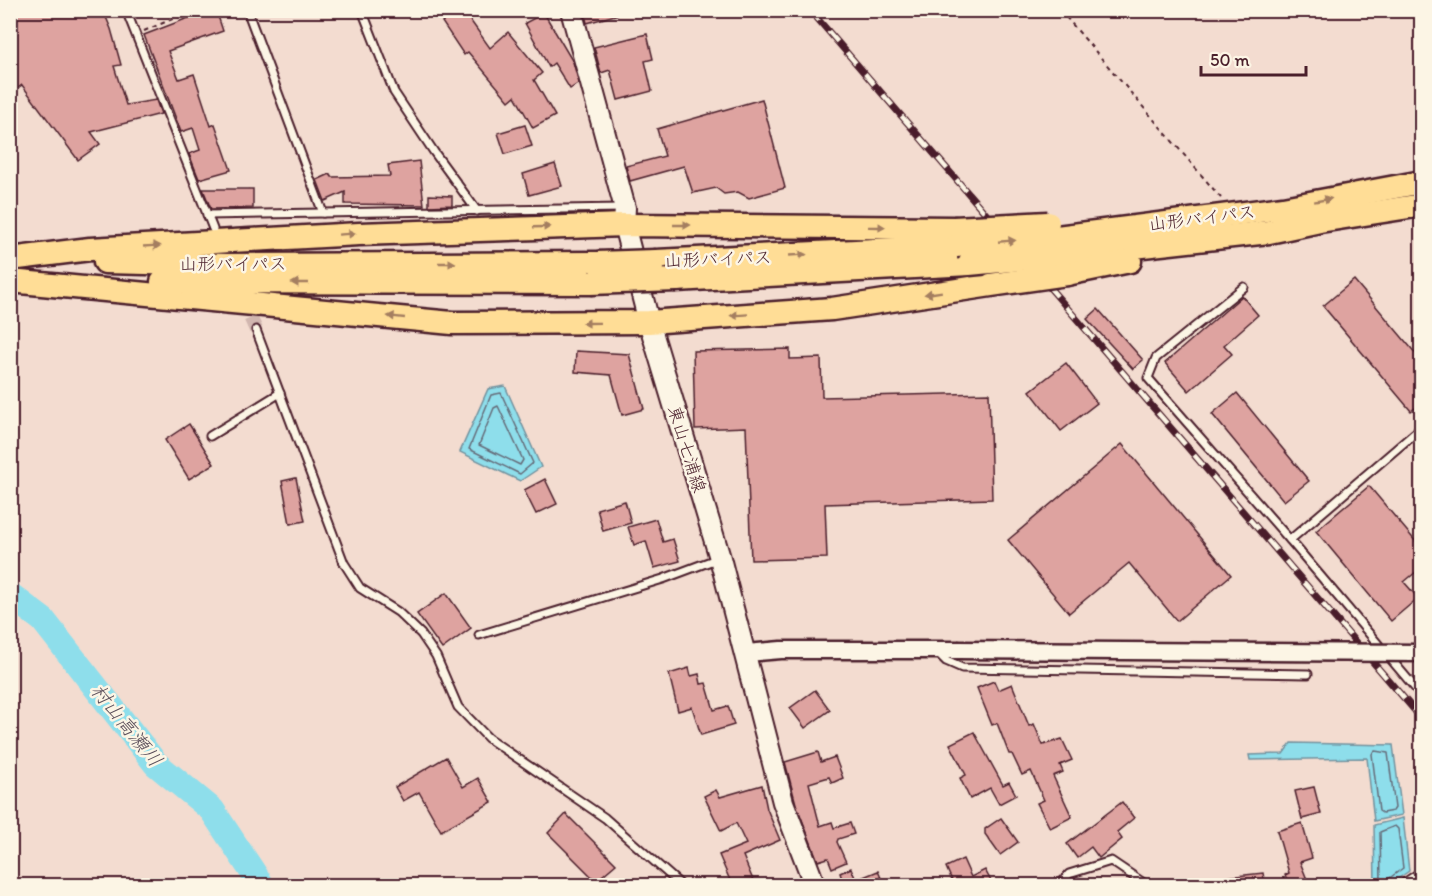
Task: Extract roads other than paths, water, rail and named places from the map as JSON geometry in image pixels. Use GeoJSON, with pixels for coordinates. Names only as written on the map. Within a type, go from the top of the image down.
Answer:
{"type":"FeatureCollection","features":[{"type":"Feature","properties":{"kind":"highway","name":"山形バイパス"},"geometry":{"type":"LineString","coordinates":[[1059,247],[1422,182]]}},
{"type":"Feature","properties":{"kind":"highway"},"geometry":{"type":"LineString","coordinates":[[10,281],[452,323],[499,325],[649,322],[832,309],[991,285],[1059,247],[1196,204],[1283,208]]}},
{"type":"Feature","properties":{"kind":"highway","name":"山形バイパス"},"geometry":{"type":"LineString","coordinates":[[10,281],[593,273],[656,261],[960,246],[1059,247],[1269,232],[1320,221],[1422,205]]}},
{"type":"Feature","properties":{"kind":"highway"},"geometry":{"type":"LineString","coordinates":[[10,259],[90,249],[624,216],[960,246],[1059,247]]}},
{"type":"Feature","properties":{"kind":"highway","name":"山形バイパス"},"geometry":{"type":"LineString","coordinates":[[10,259],[593,273],[676,280],[960,246]]}},
{"type":"Feature","properties":{"kind":"main road","name":"東山七浦線"},"geometry":{"type":"LineString","coordinates":[[571,10],[649,322],[747,653],[783,802],[816,885]]}},
{"type":"Feature","properties":{"kind":"street"},"geometry":{"type":"LineString","coordinates":[[747,653],[781,650],[1422,653]]}},
{"type":"Feature","properties":{"kind":"lane"},"geometry":{"type":"LineString","coordinates":[[126,10],[213,229]]}},
{"type":"Feature","properties":{"kind":"lane"},"geometry":{"type":"LineString","coordinates":[[247,10],[323,213]]}},
{"type":"Feature","properties":{"kind":"lane"},"geometry":{"type":"LineString","coordinates":[[362,10],[394,92],[434,152],[477,210]]}},
{"type":"Feature","properties":{"kind":"lane"},"geometry":{"type":"LineString","coordinates":[[207,215],[477,210],[624,216]]}},
{"type":"Feature","properties":{"kind":"lane"},"geometry":{"type":"LineString","coordinates":[[1244,287],[1156,358],[1148,378],[1290,540],[1422,696]]}},
{"type":"Feature","properties":{"kind":"lane"},"geometry":{"type":"LineString","coordinates":[[256,330],[344,563],[360,588],[398,612],[422,634],[436,656],[458,707],[488,738],[605,818],[682,885]]}},
{"type":"Feature","properties":{"kind":"lane"},"geometry":{"type":"LineString","coordinates":[[210,436],[280,393]]}},
{"type":"Feature","properties":{"kind":"lane"},"geometry":{"type":"LineString","coordinates":[[1290,540],[1422,427]]}},
{"type":"Feature","properties":{"kind":"lane"},"geometry":{"type":"LineString","coordinates":[[479,636],[663,579],[720,558]]}},
{"type":"Feature","properties":{"kind":"lane"},"geometry":{"type":"LineString","coordinates":[[936,650],[946,661],[962,668],[1308,674]]}},
{"type":"Feature","properties":{"kind":"lane"},"geometry":{"type":"LineString","coordinates":[[1059,885],[1069,874],[1111,861],[1148,885]]}},
{"type":"Feature","properties":{"kind":"lane"},"geometry":{"type":"LineString","coordinates":[[1400,885],[1422,871]]}},
{"type":"Feature","properties":{"kind":"water"},"geometry":{"type":"Polygon","coordinates":[[[505,386],[541,467],[520,481],[460,452],[488,389],[505,386]]]}},
{"type":"Feature","properties":{"kind":"water"},"geometry":{"type":"Polygon","coordinates":[[[1291,743],[1393,745],[1402,815],[1374,821],[1367,758],[1250,760],[1249,755],[1283,754],[1291,743]]]}},
{"type":"Feature","properties":{"kind":"water"},"geometry":{"type":"Polygon","coordinates":[[[1403,818],[1409,871],[1389,885],[1375,885],[1374,825],[1403,818]]]}},
{"type":"Feature","properties":{"kind":"waterway","name":"村山高瀬川"},"geometry":{"type":"LineString","coordinates":[[10,595],[43,620],[156,764],[212,810],[262,886]]}},
{"type":"Feature","properties":{"kind":"tunnel"},"geometry":{"type":"LineString","coordinates":[[242,299],[256,330]]}},
{"type":"Feature","properties":{"kind":"railway"},"geometry":{"type":"LineString","coordinates":[[810,10],[1422,719]]}}]}
